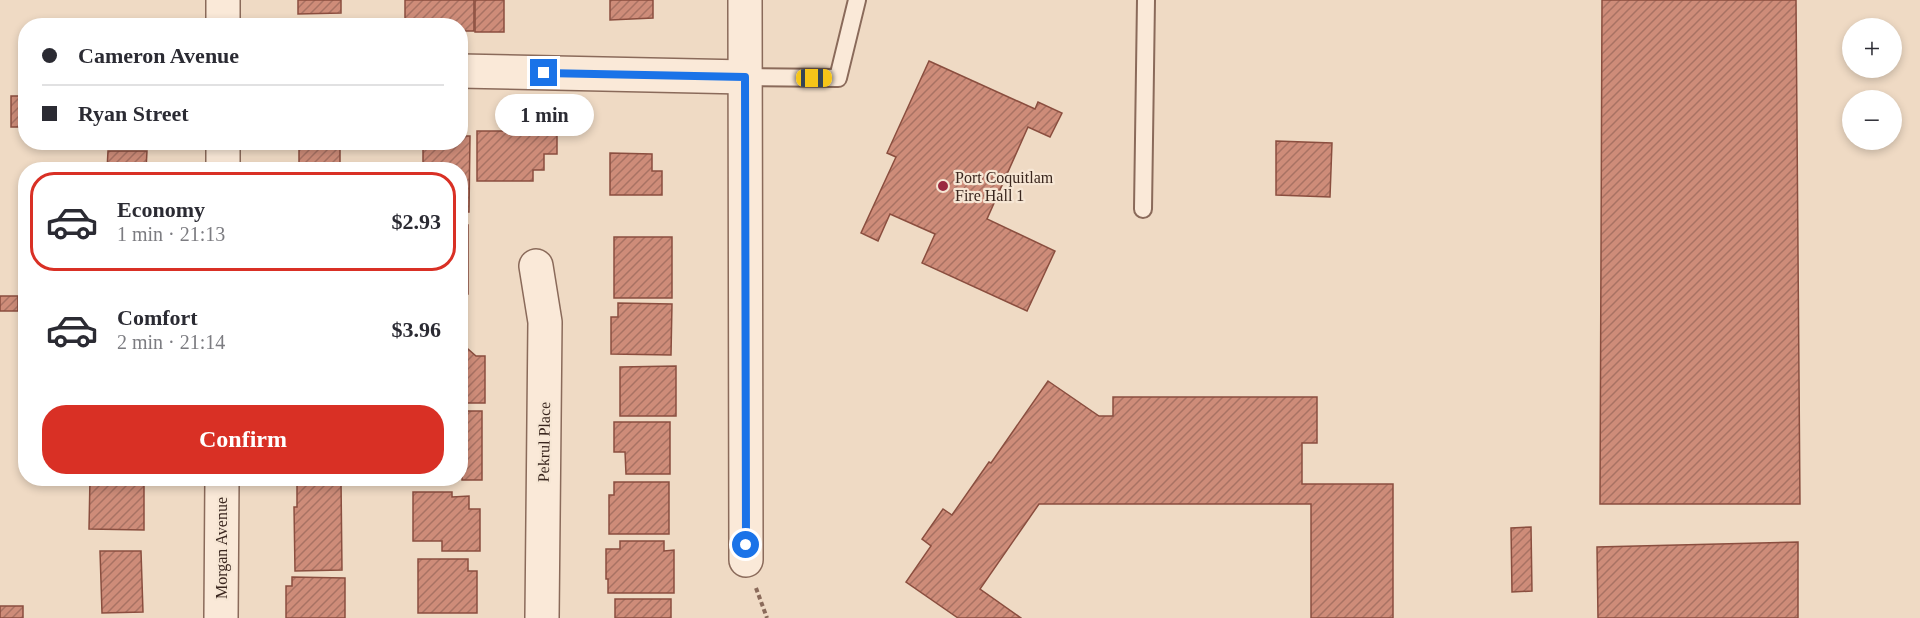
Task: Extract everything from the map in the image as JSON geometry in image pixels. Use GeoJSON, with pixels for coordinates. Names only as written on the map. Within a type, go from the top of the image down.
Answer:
{"type":"FeatureCollection","features":[{"type":"Feature","properties":{"kind":"street"},"geometry":{"type":"LineString","coordinates":[[223,0],[223,18]]}},
{"type":"Feature","properties":{"kind":"street"},"geometry":{"type":"LineString","coordinates":[[745,0],[746,561]]}},
{"type":"Feature","properties":{"kind":"street"},"geometry":{"type":"LineString","coordinates":[[468,71],[745,77]]}},
{"type":"Feature","properties":{"kind":"street","name":"Pekrul Place"},"geometry":{"type":"LineString","coordinates":[[536,266],[545,322],[542,618]]}},
{"type":"Feature","properties":{"kind":"street","name":"Morgan Avenue"},"geometry":{"type":"LineString","coordinates":[[221,618],[222,486]]}},
{"type":"Feature","properties":{"kind":"lane"},"geometry":{"type":"LineString","coordinates":[[745,77],[838,78],[857,0]]}},
{"type":"Feature","properties":{"kind":"lane"},"geometry":{"type":"LineString","coordinates":[[1143,209],[1146,0]]}},
{"type":"Feature","properties":{"kind":"building"},"geometry":{"type":"Polygon","coordinates":[[[298,0],[341,0],[341,13],[298,14],[298,0]]]}},
{"type":"Feature","properties":{"kind":"building"},"geometry":{"type":"Polygon","coordinates":[[[405,0],[474,0],[474,31],[468,31],[468,18],[405,18],[405,0]]]}},
{"type":"Feature","properties":{"kind":"building"},"geometry":{"type":"Polygon","coordinates":[[[475,0],[504,0],[504,32],[475,32],[475,0]]]}},
{"type":"Feature","properties":{"kind":"building"},"geometry":{"type":"Polygon","coordinates":[[[610,0],[653,0],[653,18],[610,20],[610,0]]]}},
{"type":"Feature","properties":{"kind":"building"},"geometry":{"type":"Polygon","coordinates":[[[1602,0],[1796,0],[1800,504],[1600,504],[1602,0]]]}},
{"type":"Feature","properties":{"kind":"building","name":"Port Coquitlam Fire Hall 1"},"geometry":{"type":"Polygon","coordinates":[[[929,61],[1035,109],[1038,102],[1062,113],[1050,137],[1028,127],[987,219],[1055,251],[1027,311],[922,263],[935,234],[890,214],[878,241],[861,233],[896,157],[887,153],[929,61]]]}},
{"type":"Feature","properties":{"kind":"building"},"geometry":{"type":"Polygon","coordinates":[[[11,96],[18,96],[18,127],[11,127],[11,96]]]}},
{"type":"Feature","properties":{"kind":"building"},"geometry":{"type":"Polygon","coordinates":[[[477,131],[557,131],[557,154],[544,154],[544,170],[533,170],[533,181],[477,181],[477,131]]]}},
{"type":"Feature","properties":{"kind":"building"},"geometry":{"type":"Polygon","coordinates":[[[468,136],[470,136],[469,212],[468,162],[423,162],[423,150],[468,150],[468,136]]]}},
{"type":"Feature","properties":{"kind":"building"},"geometry":{"type":"Polygon","coordinates":[[[1276,141],[1332,143],[1330,197],[1276,195],[1276,141]]]}},
{"type":"Feature","properties":{"kind":"building"},"geometry":{"type":"Polygon","coordinates":[[[299,150],[340,150],[340,162],[299,162],[299,150]]]}},
{"type":"Feature","properties":{"kind":"building"},"geometry":{"type":"Polygon","coordinates":[[[108,151],[147,151],[146,162],[107,162],[108,151]]]}},
{"type":"Feature","properties":{"kind":"building"},"geometry":{"type":"Polygon","coordinates":[[[610,153],[652,154],[652,171],[662,171],[662,195],[610,195],[610,153]]]}},
{"type":"Feature","properties":{"kind":"building"},"geometry":{"type":"Polygon","coordinates":[[[614,237],[672,237],[672,298],[614,298],[614,237]]]}},
{"type":"Feature","properties":{"kind":"building"},"geometry":{"type":"Polygon","coordinates":[[[0,296],[18,296],[18,311],[0,311],[0,296]]]}},
{"type":"Feature","properties":{"kind":"building"},"geometry":{"type":"Polygon","coordinates":[[[618,303],[672,304],[671,355],[611,354],[611,317],[618,317],[618,303]]]}},
{"type":"Feature","properties":{"kind":"building"},"geometry":{"type":"Polygon","coordinates":[[[468,349],[476,356],[485,356],[485,403],[468,403],[468,349]]]}},
{"type":"Feature","properties":{"kind":"building"},"geometry":{"type":"Polygon","coordinates":[[[676,366],[676,416],[620,416],[620,367],[676,366]]]}},
{"type":"Feature","properties":{"kind":"building"},"geometry":{"type":"Polygon","coordinates":[[[1048,381],[1099,416],[1113,416],[1113,397],[1317,397],[1317,443],[1302,443],[1302,484],[1393,484],[1393,618],[1311,618],[1311,504],[1039,504],[980,589],[1021,618],[958,618],[906,582],[931,546],[922,539],[943,509],[952,515],[1048,381]]]}},
{"type":"Feature","properties":{"kind":"building"},"geometry":{"type":"Polygon","coordinates":[[[468,411],[482,411],[482,480],[468,480],[468,411]]]}},
{"type":"Feature","properties":{"kind":"building"},"geometry":{"type":"Polygon","coordinates":[[[614,422],[670,422],[670,474],[626,474],[625,452],[614,452],[614,422]]]}},
{"type":"Feature","properties":{"kind":"building"},"geometry":{"type":"Polygon","coordinates":[[[614,482],[669,482],[669,534],[609,534],[609,495],[614,495],[614,482]]]}},
{"type":"Feature","properties":{"kind":"building"},"geometry":{"type":"Polygon","coordinates":[[[90,486],[144,486],[144,530],[89,529],[90,486]]]}},
{"type":"Feature","properties":{"kind":"building"},"geometry":{"type":"Polygon","coordinates":[[[297,486],[341,486],[342,570],[295,571],[294,507],[297,507],[297,486]]]}},
{"type":"Feature","properties":{"kind":"building"},"geometry":{"type":"Polygon","coordinates":[[[413,492],[452,492],[452,497],[469,496],[469,509],[480,509],[480,551],[442,551],[442,541],[413,541],[413,492]]]}},
{"type":"Feature","properties":{"kind":"building"},"geometry":{"type":"Polygon","coordinates":[[[1531,527],[1532,591],[1512,592],[1511,528],[1531,527]]]}},
{"type":"Feature","properties":{"kind":"building"},"geometry":{"type":"Polygon","coordinates":[[[620,541],[664,541],[664,551],[674,550],[674,593],[608,593],[606,549],[620,549],[620,541]]]}},
{"type":"Feature","properties":{"kind":"building"},"geometry":{"type":"Polygon","coordinates":[[[1798,542],[1798,618],[1598,618],[1597,547],[1798,542]]]}},
{"type":"Feature","properties":{"kind":"building"},"geometry":{"type":"Polygon","coordinates":[[[100,551],[141,551],[143,612],[102,613],[100,551]]]}},
{"type":"Feature","properties":{"kind":"building"},"geometry":{"type":"Polygon","coordinates":[[[418,559],[468,559],[468,571],[477,571],[477,613],[418,613],[418,559]]]}},
{"type":"Feature","properties":{"kind":"building"},"geometry":{"type":"Polygon","coordinates":[[[292,577],[345,578],[345,618],[286,618],[286,586],[292,586],[292,577]]]}},
{"type":"Feature","properties":{"kind":"building"},"geometry":{"type":"Polygon","coordinates":[[[615,599],[671,599],[671,618],[615,618],[615,599]]]}},
{"type":"Feature","properties":{"kind":"building"},"geometry":{"type":"Polygon","coordinates":[[[0,606],[23,606],[23,618],[0,618],[0,606]]]}},
{"type":"Feature","properties":{"kind":"place","name":"Port Coquitlam Fire Hall 1"},"geometry":{"type":"Point","coordinates":[943,186]}},
{"type":"Feature","properties":{"kind":"route"},"geometry":{"type":"LineString","coordinates":[[544,73],[745,77],[746,545]]}}]}
